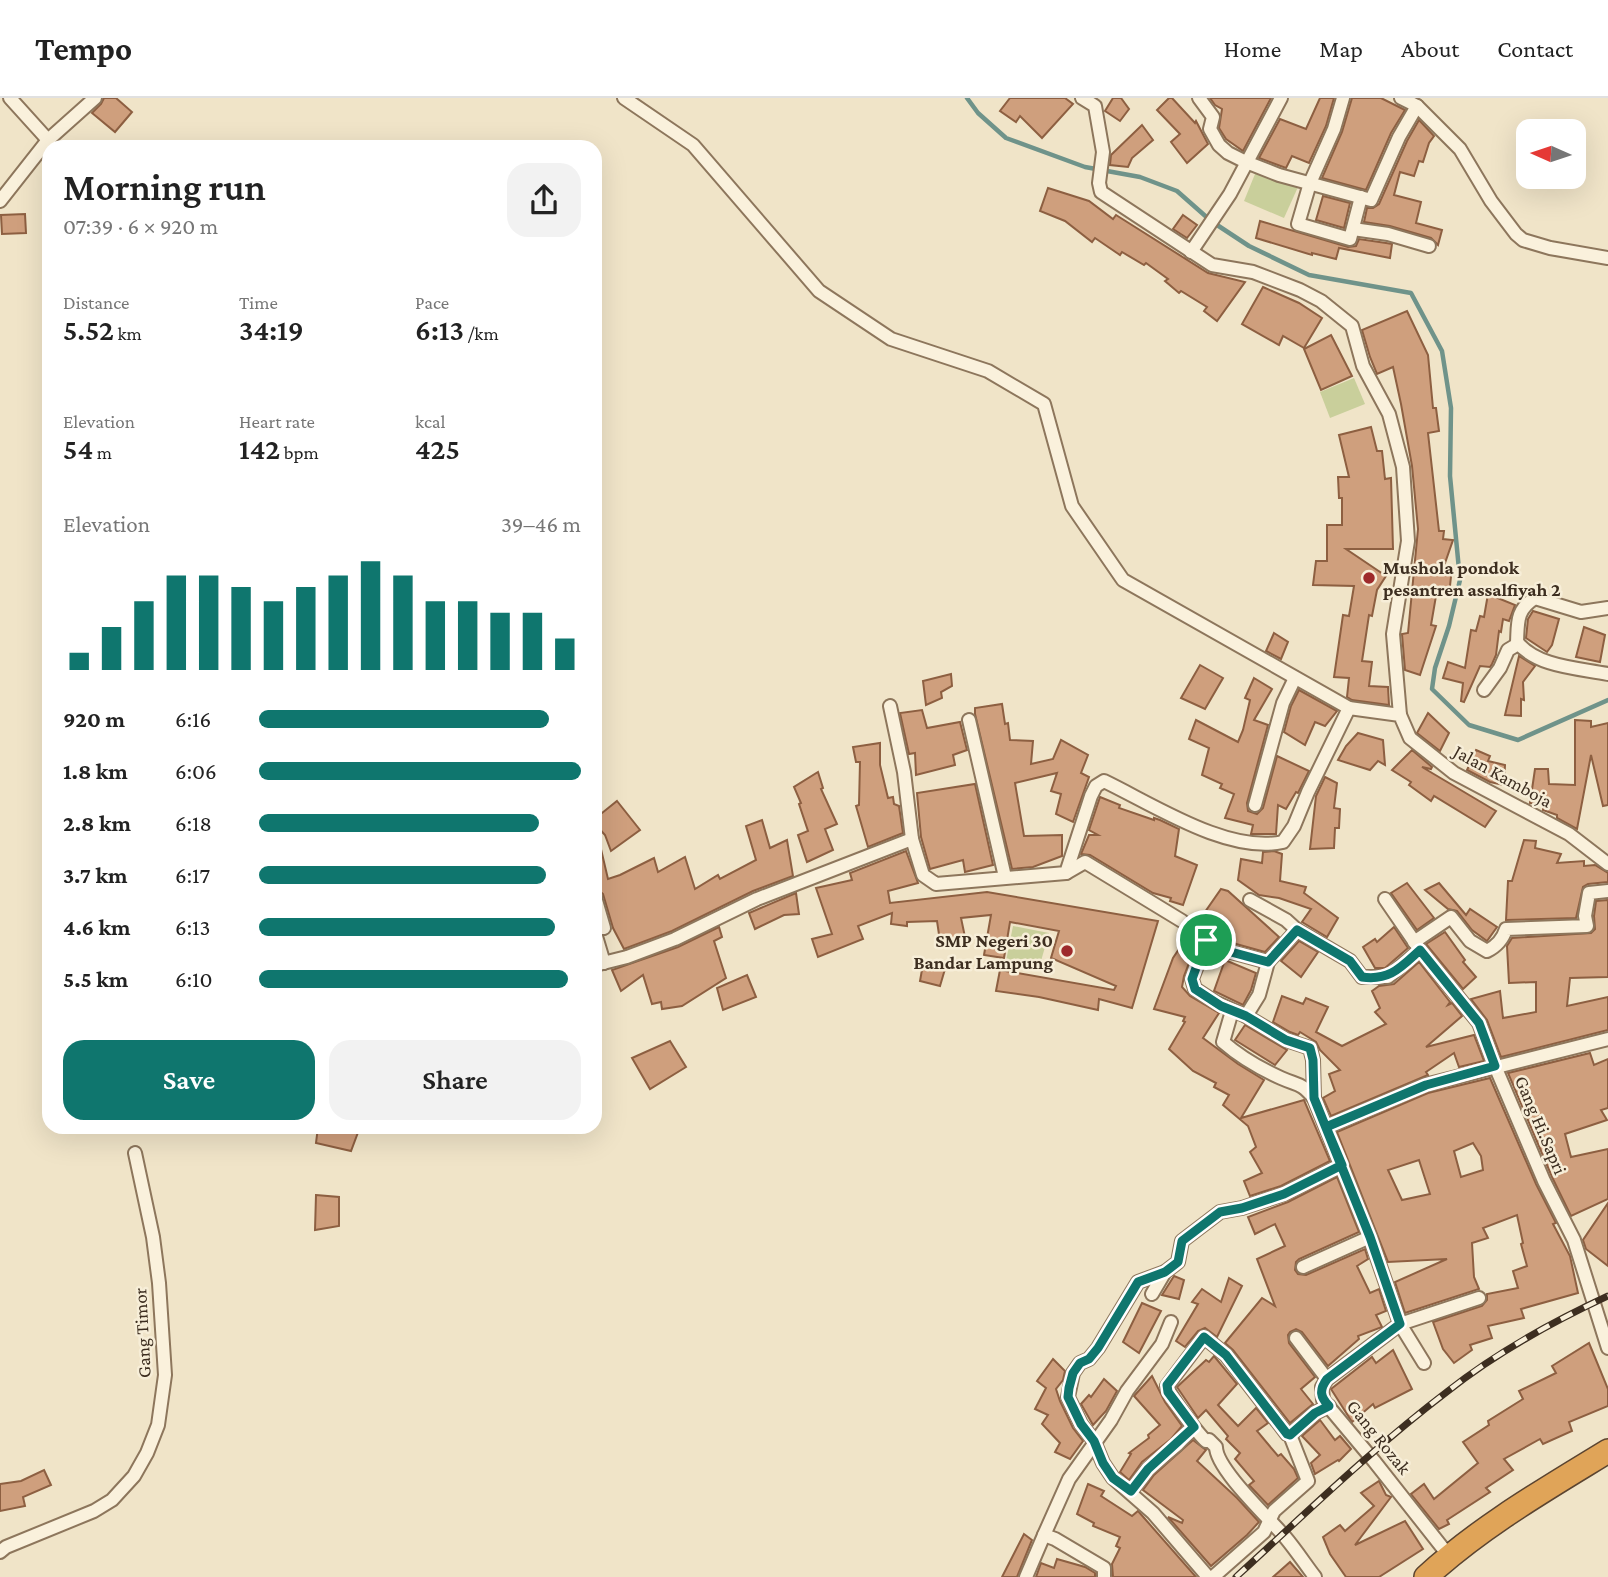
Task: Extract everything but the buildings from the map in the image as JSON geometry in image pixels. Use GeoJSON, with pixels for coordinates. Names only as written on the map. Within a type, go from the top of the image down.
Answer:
{"type":"FeatureCollection","features":[{"type":"Feature","properties":{"kind":"highway"},"geometry":{"type":"LineString","coordinates":[[1426,1577],[1448,1556],[1500,1520],[1608,1451]]}},
{"type":"Feature","properties":{"kind":"street"},"geometry":{"type":"LineString","coordinates":[[10,98],[48,140],[95,98]]}},
{"type":"Feature","properties":{"kind":"street"},"geometry":{"type":"LineString","coordinates":[[624,98],[693,145],[819,291],[891,339],[988,371],[1044,404],[1072,506],[1122,580],[1349,708],[1400,715],[1393,634],[1408,541],[1403,467],[1389,414],[1363,366],[1352,326],[1321,301],[1300,290],[1253,272],[1212,265],[1101,192],[1099,183],[1102,152],[1095,106],[1082,98]]}},
{"type":"Feature","properties":{"kind":"street"},"geometry":{"type":"LineString","coordinates":[[1199,98],[1213,117],[1210,129],[1219,145],[1245,162],[1279,175],[1371,200],[1406,122],[1417,106]]}},
{"type":"Feature","properties":{"kind":"street"},"geometry":{"type":"LineString","coordinates":[[1191,253],[1230,194],[1280,98]]}},
{"type":"Feature","properties":{"kind":"street"},"geometry":{"type":"LineString","coordinates":[[1343,98],[1334,129],[1310,183],[1298,225],[1350,239],[1361,197]]}},
{"type":"Feature","properties":{"kind":"street"},"geometry":{"type":"LineString","coordinates":[[1401,98],[1417,106],[1460,149],[1491,201],[1523,240],[1550,248],[1608,258]]}},
{"type":"Feature","properties":{"kind":"street"},"geometry":{"type":"LineString","coordinates":[[0,201],[42,148]]}},
{"type":"Feature","properties":{"kind":"street"},"geometry":{"type":"LineString","coordinates":[[1353,229],[1388,234],[1429,246]]}},
{"type":"Feature","properties":{"kind":"street"},"geometry":{"type":"LineString","coordinates":[[1608,608],[1581,612],[1535,598],[1523,605],[1518,623],[1518,644],[1527,654],[1561,665],[1608,674]]}},
{"type":"Feature","properties":{"kind":"street"},"geometry":{"type":"LineString","coordinates":[[1484,690],[1500,668],[1508,650],[1518,644]]}},
{"type":"Feature","properties":{"kind":"street"},"geometry":{"type":"LineString","coordinates":[[1255,805],[1283,704],[1295,678]]}},
{"type":"Feature","properties":{"kind":"street"},"geometry":{"type":"LineString","coordinates":[[890,706],[904,772],[912,839],[923,875],[936,884],[1066,873],[1085,862],[1182,920],[1220,949],[1268,962]]}},
{"type":"Feature","properties":{"kind":"street"},"geometry":{"type":"LineString","coordinates":[[1066,873],[1091,796],[1102,782],[1216,836],[1254,843],[1283,842],[1294,826],[1349,708]]}},
{"type":"Feature","properties":{"kind":"street","name":"Jalan Kamboja"},"geometry":{"type":"LineString","coordinates":[[1400,715],[1410,738],[1446,768],[1569,834],[1608,864]]}},
{"type":"Feature","properties":{"kind":"street"},"geometry":{"type":"LineString","coordinates":[[969,720],[1005,877]]}},
{"type":"Feature","properties":{"kind":"street"},"geometry":{"type":"LineString","coordinates":[[602,963],[675,939],[757,899],[912,839]]}},
{"type":"Feature","properties":{"kind":"street"},"geometry":{"type":"LineString","coordinates":[[1250,900],[1350,961],[1362,977],[1388,977],[1405,964],[1417,946],[1451,917],[1470,941],[1487,951],[1503,937],[1506,929],[1587,926],[1589,893],[1608,891]]}},
{"type":"Feature","properties":{"kind":"street","name":"Gang Hi.Sapri"},"geometry":{"type":"LineString","coordinates":[[1385,899],[1417,946],[1479,1023],[1544,1181],[1574,1240],[1608,1348]]}},
{"type":"Feature","properties":{"kind":"street"},"geometry":{"type":"LineString","coordinates":[[1246,1016],[1259,995],[1268,962],[1297,930]]}},
{"type":"Feature","properties":{"kind":"street"},"geometry":{"type":"LineString","coordinates":[[1206,940],[1192,979],[1195,989],[1286,1040],[1310,1048],[1314,1098]]}},
{"type":"Feature","properties":{"kind":"street"},"geometry":{"type":"LineString","coordinates":[[1232,1011],[1223,1042],[1233,1051],[1280,1078],[1303,1086],[1314,1098],[1370,1237],[1400,1324],[1424,1363]]}},
{"type":"Feature","properties":{"kind":"street"},"geometry":{"type":"LineString","coordinates":[[1326,1127],[1426,1085],[1608,1039]]}},
{"type":"Feature","properties":{"kind":"street","name":"Gang Timor"},"geometry":{"type":"LineString","coordinates":[[0,1552],[113,1500],[134,1476],[153,1440],[163,1400],[165,1374],[156,1256],[135,1153]]}},
{"type":"Feature","properties":{"kind":"street"},"geometry":{"type":"LineString","coordinates":[[1315,1577],[1269,1520],[1246,1495],[1221,1463],[1216,1447],[1197,1434],[1168,1392],[1167,1385],[1204,1337],[1226,1355],[1266,1409],[1290,1435],[1308,1481],[1274,1511],[1269,1520],[1264,1532],[1211,1577],[1153,1513],[1113,1478],[1068,1397],[1073,1373],[1080,1363],[1089,1359],[1098,1348],[1138,1282],[1165,1272],[1178,1262],[1182,1241],[1220,1212],[1242,1208],[1284,1194],[1342,1165]]}},
{"type":"Feature","properties":{"kind":"street"},"geometry":{"type":"LineString","coordinates":[[1303,1267],[1370,1237]]}},
{"type":"Feature","properties":{"kind":"street"},"geometry":{"type":"LineString","coordinates":[[1152,1294],[1165,1272]]}},
{"type":"Feature","properties":{"kind":"street"},"geometry":{"type":"LineString","coordinates":[[1296,1338],[1327,1379],[1400,1324],[1479,1298]]}},
{"type":"Feature","properties":{"kind":"street"},"geometry":{"type":"LineString","coordinates":[[1026,1577],[1069,1479],[1127,1391],[1163,1344],[1171,1322]]}},
{"type":"Feature","properties":{"kind":"street","name":"Gang Rozak"},"geometry":{"type":"LineString","coordinates":[[1327,1379],[1321,1395],[1448,1556]]}},
{"type":"Feature","properties":{"kind":"street"},"geometry":{"type":"LineString","coordinates":[[1290,1435],[1315,1413],[1329,1406]]}},
{"type":"Feature","properties":{"kind":"street"},"geometry":{"type":"LineString","coordinates":[[1131,1491],[1148,1469],[1194,1427]]}},
{"type":"Feature","properties":{"kind":"street"},"geometry":{"type":"LineString","coordinates":[[1044,1535],[1104,1567],[1104,1577]]}},
{"type":"Feature","properties":{"kind":"green space"},"geometry":{"type":"Polygon","coordinates":[[[1257,169],[1298,187],[1284,218],[1244,201],[1257,169]]]}},
{"type":"Feature","properties":{"kind":"green space"},"geometry":{"type":"Polygon","coordinates":[[[1354,378],[1365,404],[1330,418],[1320,392],[1354,378]]]}},
{"type":"Feature","properties":{"kind":"green space"},"geometry":{"type":"Polygon","coordinates":[[[1013,926],[1049,933],[1039,968],[1006,961],[1013,926]]]}},
{"type":"Feature","properties":{"kind":"waterway"},"geometry":{"type":"LineString","coordinates":[[967,98],[978,113],[1006,138],[1085,167],[1140,177],[1177,191],[1211,221],[1249,246],[1309,275],[1411,293],[1442,351],[1451,408],[1450,476],[1460,580],[1435,668],[1432,689],[1469,725],[1518,740],[1608,700]]}},
{"type":"Feature","properties":{"kind":"railway"},"geometry":{"type":"LineString","coordinates":[[1236,1577],[1366,1458],[1466,1377],[1525,1339],[1608,1296]]}},
{"type":"Feature","properties":{"kind":"place","name":"Mushola pondok pesantren assalfiyah 2"},"geometry":{"type":"Point","coordinates":[1369,578]}},
{"type":"Feature","properties":{"kind":"place","name":"SMP Negeri 30 Bandar Lampung"},"geometry":{"type":"Point","coordinates":[1067,951]}},
{"type":"Feature","properties":{"kind":"route"},"geometry":{"type":"LineString","coordinates":[[1206,940],[1192,979],[1195,989],[1221,1006],[1246,1016],[1286,1040],[1310,1048],[1314,1098],[1326,1127],[1370,1237],[1400,1324],[1327,1379],[1321,1395],[1329,1406],[1315,1413],[1290,1435],[1266,1409],[1226,1355],[1204,1337],[1167,1385],[1168,1392],[1194,1427],[1148,1469],[1131,1491],[1113,1478],[1068,1397],[1073,1373],[1080,1363],[1089,1359],[1098,1348],[1138,1282],[1165,1272],[1178,1262],[1182,1241],[1220,1212],[1242,1208],[1284,1194],[1342,1165],[1326,1127],[1426,1085],[1495,1066],[1479,1023],[1420,950],[1388,977],[1371,978],[1362,977],[1350,961],[1297,930],[1268,962],[1220,949],[1206,940]]}}]}
